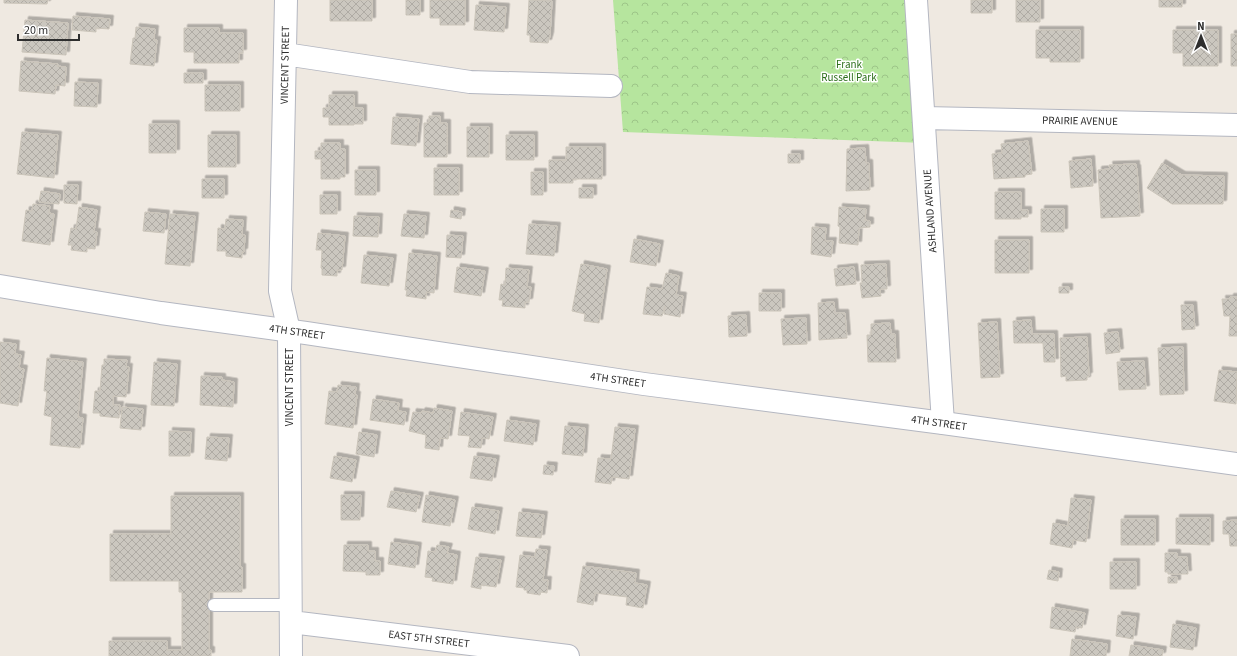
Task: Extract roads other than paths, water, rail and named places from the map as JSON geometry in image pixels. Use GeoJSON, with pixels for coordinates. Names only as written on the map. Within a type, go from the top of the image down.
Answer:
{"type":"FeatureCollection","features":[{"type":"Feature","properties":{"kind":"street","name":"VINCENT STREET"},"geometry":{"type":"LineString","coordinates":[[286,0],[280,291],[289,330],[291,656]]}},
{"type":"Feature","properties":{"kind":"street","name":"ASHLAND AVENUE"},"geometry":{"type":"LineString","coordinates":[[916,0],[943,423]]}},
{"type":"Feature","properties":{"kind":"street"},"geometry":{"type":"LineString","coordinates":[[285,54],[470,82],[611,86]]}},
{"type":"Feature","properties":{"kind":"street","name":"PRAIRIE AVENUE"},"geometry":{"type":"LineString","coordinates":[[924,118],[1237,125]]}},
{"type":"Feature","properties":{"kind":"street","name":"4TH STREET"},"geometry":{"type":"LineString","coordinates":[[0,286],[160,313],[289,330],[637,382],[1237,464]]}},
{"type":"Feature","properties":{"kind":"street","name":"EAST 5TH STREET"},"geometry":{"type":"LineString","coordinates":[[291,613],[539,654],[568,656]]}},
{"type":"Feature","properties":{"kind":"lane"},"geometry":{"type":"LineString","coordinates":[[214,605],[291,613]]}},
{"type":"Feature","properties":{"kind":"park label","name":"Frank Russell Park"},"geometry":{"type":"Point","coordinates":[849,70]}}]}
